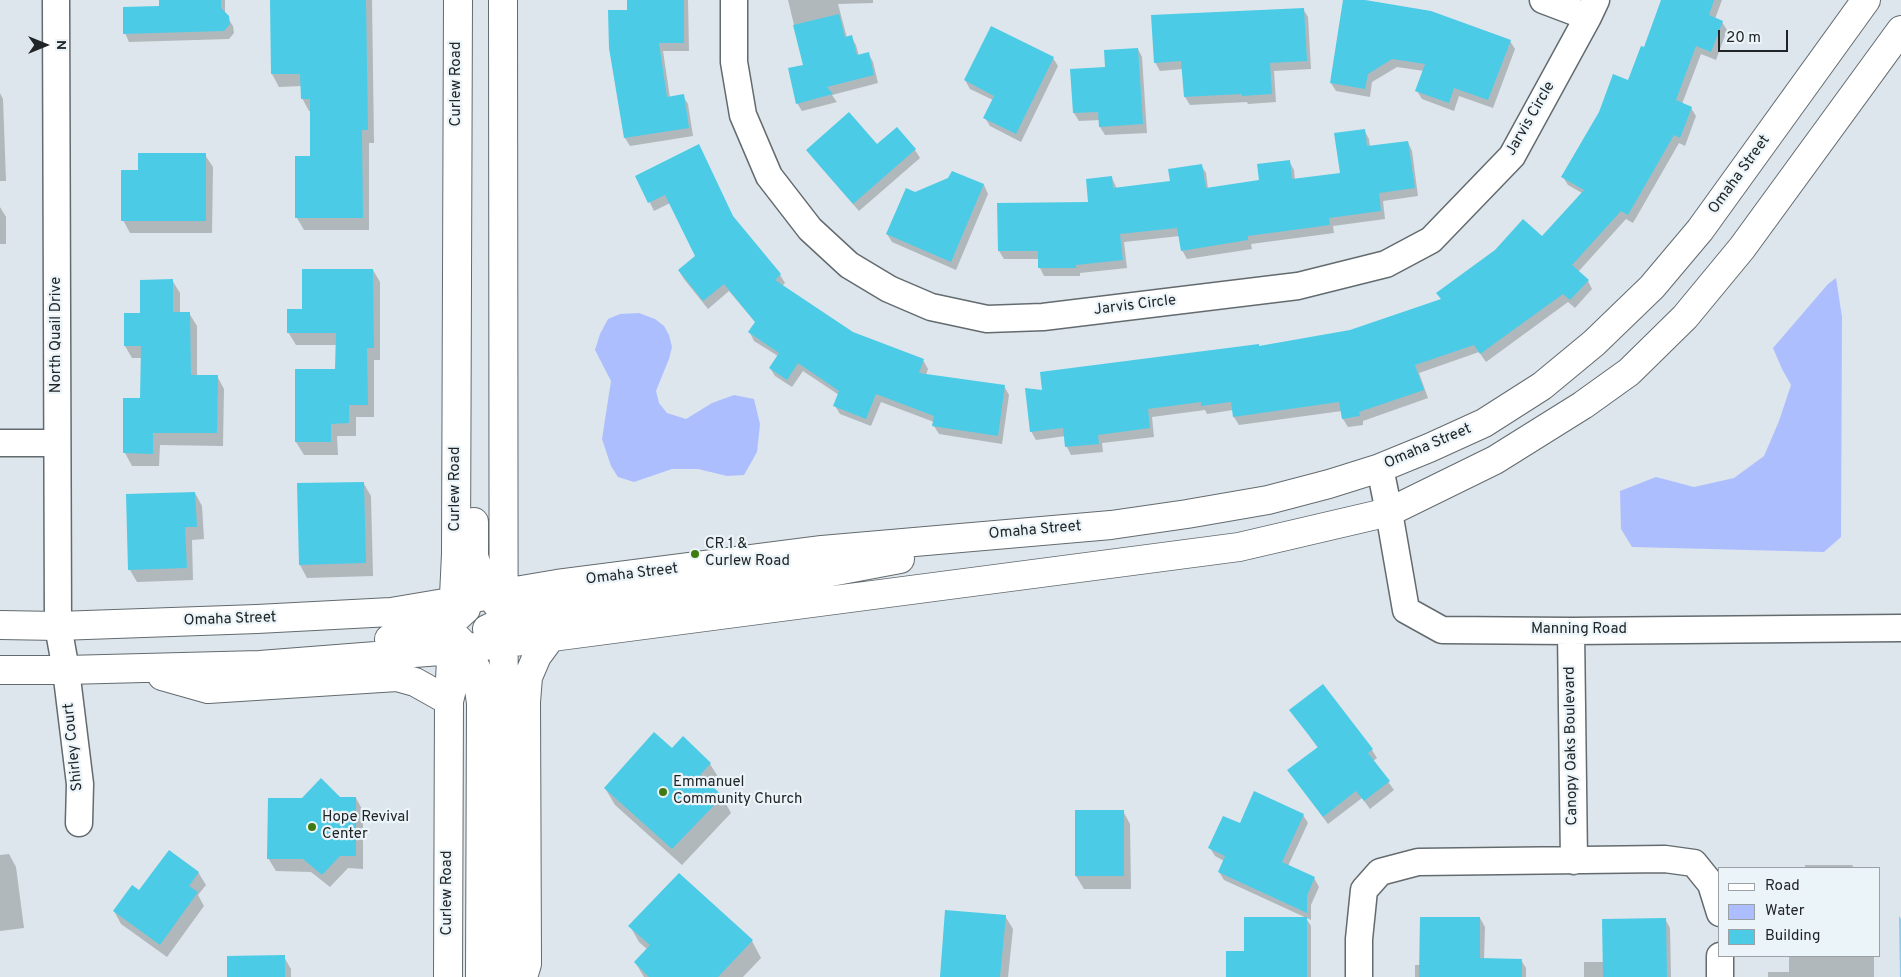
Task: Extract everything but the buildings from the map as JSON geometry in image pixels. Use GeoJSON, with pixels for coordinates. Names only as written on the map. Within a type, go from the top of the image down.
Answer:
{"type":"FeatureCollection","features":[{"type":"Feature","properties":{"kind":"main road","name":"Curlew Road"},"geometry":{"type":"LineString","coordinates":[[458,0],[456,554],[478,618],[504,977]]}},
{"type":"Feature","properties":{"kind":"main road","name":"Curlew Road"},"geometry":{"type":"LineString","coordinates":[[448,977],[449,701],[478,618],[502,558],[503,0]]}},
{"type":"Feature","properties":{"kind":"main road","name":"Omaha Street"},"geometry":{"type":"LineString","coordinates":[[0,670],[260,665],[478,618],[557,584],[822,550],[1130,522],[1268,500],[1380,468],[1429,448],[1484,422],[1542,386],[1607,331],[1652,287],[1700,230],[1866,0]]}},
{"type":"Feature","properties":{"kind":"main road","name":"Omaha Street"},"geometry":{"type":"LineString","coordinates":[[0,625],[58,626],[391,612],[478,618],[551,637],[1239,547],[1389,512],[1495,460],[1583,405],[1629,372],[1685,317],[1742,248],[1901,30]]}},
{"type":"Feature","properties":{"kind":"main road"},"geometry":{"type":"LineString","coordinates":[[478,618],[476,668],[481,703],[480,977]]}},
{"type":"Feature","properties":{"kind":"main road"},"geometry":{"type":"LineString","coordinates":[[523,977],[527,964],[526,702],[528,677],[537,656],[551,637]]}},
{"type":"Feature","properties":{"kind":"main road"},"geometry":{"type":"LineString","coordinates":[[134,668],[208,689],[397,677],[415,682],[449,701]]}},
{"type":"Feature","properties":{"kind":"street","name":"North Quail Drive"},"geometry":{"type":"LineString","coordinates":[[56,0],[58,626],[66,670]]}},
{"type":"Feature","properties":{"kind":"street","name":"Jarvis Circle"},"geometry":{"type":"LineString","coordinates":[[734,0],[734,62],[743,114],[769,176],[810,229],[849,265],[889,289],[931,307],[987,319],[1043,317],[1298,286],[1386,264],[1431,240],[1512,156],[1592,9]]}},
{"type":"Feature","properties":{"kind":"street"},"geometry":{"type":"LineString","coordinates":[[1543,0],[1592,9]]}},
{"type":"Feature","properties":{"kind":"street"},"geometry":{"type":"LineString","coordinates":[[0,443],[57,443]]}},
{"type":"Feature","properties":{"kind":"street","name":"Manning Road"},"geometry":{"type":"LineString","coordinates":[[1380,468],[1406,610],[1442,630],[1571,631],[1901,628]]}},
{"type":"Feature","properties":{"kind":"street","name":"Canopy Oaks Boulevard"},"geometry":{"type":"LineString","coordinates":[[1571,631],[1574,860]]}},
{"type":"Feature","properties":{"kind":"street","name":"Shirley Court"},"geometry":{"type":"LineString","coordinates":[[66,670],[80,784],[79,823]]}},
{"type":"Feature","properties":{"kind":"street"},"geometry":{"type":"LineString","coordinates":[[1359,977],[1359,939],[1364,890],[1380,872],[1418,862],[1665,859],[1694,863],[1711,884],[1718,907]]}},
{"type":"Feature","properties":{"kind":"street"},"geometry":{"type":"LineString","coordinates":[[1720,957],[1720,977]]}},
{"type":"Feature","properties":{"kind":"shaded area"},"geometry":{"type":"Polygon","coordinates":[[[1899,916],[1901,919],[1901,977],[1900,977],[1899,916]]]}},
{"type":"Feature","properties":{"kind":"water"},"geometry":{"type":"Polygon","coordinates":[[[1836,278],[1842,317],[1841,537],[1824,552],[1632,547],[1621,529],[1620,491],[1656,477],[1694,487],[1734,478],[1764,456],[1779,421],[1791,385],[1773,348],[1828,284],[1836,278]]]}},
{"type":"Feature","properties":{"kind":"water"},"geometry":{"type":"Polygon","coordinates":[[[639,313],[655,319],[664,326],[669,335],[672,347],[656,391],[659,403],[667,413],[686,419],[712,403],[734,395],[754,399],[760,424],[757,452],[744,475],[727,476],[698,469],[672,469],[634,482],[618,477],[611,466],[602,439],[611,381],[595,350],[600,334],[608,319],[620,314],[639,313]]]}},
{"type":"Feature","properties":{"kind":"place","name":"CR 1 & Curlew Road"},"geometry":{"type":"Point","coordinates":[695,554]}},
{"type":"Feature","properties":{"kind":"place","name":"Emmanuel Community Church"},"geometry":{"type":"Point","coordinates":[663,792]}},
{"type":"Feature","properties":{"kind":"place","name":"Hope Revival Center"},"geometry":{"type":"Point","coordinates":[312,827]}}]}
